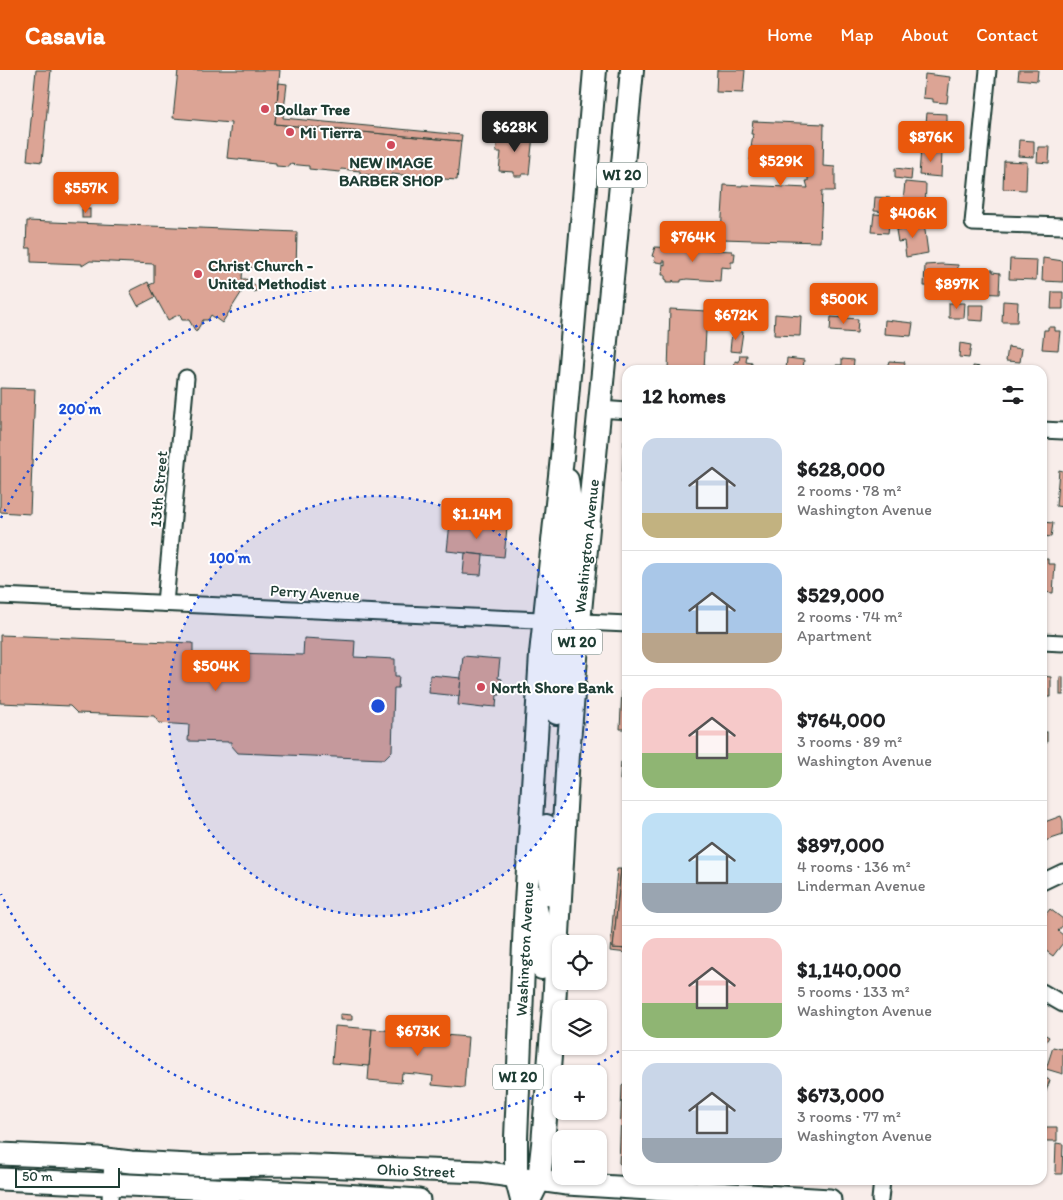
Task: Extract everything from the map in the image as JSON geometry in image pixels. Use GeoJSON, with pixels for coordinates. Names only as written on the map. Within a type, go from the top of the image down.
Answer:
{"type":"FeatureCollection","features":[{"type":"Feature","properties":{"kind":"main road","name":"Washington Avenue"},"geometry":{"type":"LineString","coordinates":[[522,1200],[516,1177],[516,1138],[522,977],[541,654],[562,457],[595,70]]}},
{"type":"Feature","properties":{"kind":"main road","name":"Washington Avenue"},"geometry":{"type":"LineString","coordinates":[[554,1000],[566,790],[578,622],[592,497],[632,70]]}},
{"type":"Feature","properties":{"kind":"main road"},"geometry":{"type":"LineString","coordinates":[[562,457],[573,524],[565,606],[568,614],[578,622]]}},
{"type":"Feature","properties":{"kind":"main road"},"geometry":{"type":"LineString","coordinates":[[545,619],[554,626],[558,634],[560,648],[555,740],[557,764],[566,790]]}},
{"type":"Feature","properties":{"kind":"main road"},"geometry":{"type":"LineString","coordinates":[[533,779],[543,780],[547,789],[548,799],[544,846],[549,882],[560,923]]}},
{"type":"Feature","properties":{"kind":"main road"},"geometry":{"type":"LineString","coordinates":[[529,877],[544,939],[541,985],[543,996],[552,1004]]}},
{"type":"Feature","properties":{"kind":"main road","name":"Washington Avenue"},"geometry":{"type":"LineString","coordinates":[[534,1190],[544,1144],[552,1034]]}},
{"type":"Feature","properties":{"kind":"street"},"geometry":{"type":"LineString","coordinates":[[988,70],[973,222],[1063,226]]}},
{"type":"Feature","properties":{"kind":"street","name":"13th Street"},"geometry":{"type":"LineString","coordinates":[[165,603],[186,378]]}},
{"type":"Feature","properties":{"kind":"street"},"geometry":{"type":"LineString","coordinates":[[599,409],[622,411]]}},
{"type":"Feature","properties":{"kind":"street"},"geometry":{"type":"LineString","coordinates":[[1047,430],[1063,431]]}},
{"type":"Feature","properties":{"kind":"street","name":"Perry Avenue"},"geometry":{"type":"LineString","coordinates":[[0,596],[622,624]]}},
{"type":"Feature","properties":{"kind":"street"},"geometry":{"type":"LineString","coordinates":[[1047,642],[1063,643]]}},
{"type":"Feature","properties":{"kind":"street"},"geometry":{"type":"LineString","coordinates":[[1047,880],[1063,872]]}},
{"type":"Feature","properties":{"kind":"street"},"geometry":{"type":"LineString","coordinates":[[1047,995],[1063,1004]]}},
{"type":"Feature","properties":{"kind":"street","name":"Ohio Street"},"geometry":{"type":"LineString","coordinates":[[0,1154],[97,1158],[131,1162],[211,1166],[292,1165],[482,1172],[516,1177],[534,1190],[567,1184],[830,1200]]}},
{"type":"Feature","properties":{"kind":"street"},"geometry":{"type":"LineString","coordinates":[[110,1192],[112,1160]]}},
{"type":"Feature","properties":{"kind":"street","name":"Ohio Street"},"geometry":{"type":"LineString","coordinates":[[0,1179],[110,1192],[419,1200]]}},
{"type":"Feature","properties":{"kind":"street"},"geometry":{"type":"LineString","coordinates":[[880,1200],[882,1185]]}},
{"type":"Feature","properties":{"kind":"building"},"geometry":{"type":"Polygon","coordinates":[[[36,70],[51,70],[42,162],[27,160],[36,70]]]}},
{"type":"Feature","properties":{"kind":"building"},"geometry":{"type":"Polygon","coordinates":[[[178,70],[280,70],[275,124],[461,141],[457,180],[444,179],[443,181],[392,174],[392,177],[360,174],[360,171],[341,169],[340,172],[309,169],[309,166],[289,164],[289,167],[276,166],[276,163],[227,158],[231,123],[173,118],[178,70]]]}},
{"type":"Feature","properties":{"kind":"building"},"geometry":{"type":"Polygon","coordinates":[[[717,70],[745,70],[743,93],[716,92],[717,70]]]}},
{"type":"Feature","properties":{"kind":"building"},"geometry":{"type":"Polygon","coordinates":[[[1019,70],[1038,70],[1037,81],[1018,79],[1019,70]]]}},
{"type":"Feature","properties":{"kind":"building"},"geometry":{"type":"Polygon","coordinates":[[[925,74],[950,77],[947,103],[933,102],[933,99],[923,98],[925,74]]]}},
{"type":"Feature","properties":{"kind":"building"},"geometry":{"type":"Polygon","coordinates":[[[279,83],[287,84],[283,118],[462,135],[461,141],[275,124],[279,83]]]}},
{"type":"Feature","properties":{"kind":"building"},"geometry":{"type":"Polygon","coordinates":[[[927,113],[947,114],[945,145],[924,143],[927,113]]]}},
{"type":"Feature","properties":{"kind":"building"},"geometry":{"type":"Polygon","coordinates":[[[753,121],[824,124],[823,166],[835,167],[835,191],[822,191],[820,242],[722,239],[724,185],[808,188],[806,181],[808,181],[809,167],[752,165],[752,160],[750,160],[753,147],[751,147],[753,134],[751,134],[753,121]]]}},
{"type":"Feature","properties":{"kind":"building"},"geometry":{"type":"Polygon","coordinates":[[[503,133],[533,135],[529,174],[514,176],[514,172],[499,171],[501,152],[496,152],[498,139],[503,139],[503,133]]]}},
{"type":"Feature","properties":{"kind":"building"},"geometry":{"type":"Polygon","coordinates":[[[1019,140],[1034,141],[1034,157],[1018,156],[1019,140]]]}},
{"type":"Feature","properties":{"kind":"building"},"geometry":{"type":"Polygon","coordinates":[[[1038,147],[1050,147],[1049,163],[1037,162],[1038,147]]]}},
{"type":"Feature","properties":{"kind":"building"},"geometry":{"type":"Polygon","coordinates":[[[921,148],[942,151],[941,177],[919,175],[921,148]]]}},
{"type":"Feature","properties":{"kind":"building"},"geometry":{"type":"Polygon","coordinates":[[[1004,161],[1027,162],[1026,190],[1003,189],[1004,161]]]}},
{"type":"Feature","properties":{"kind":"building"},"geometry":{"type":"Polygon","coordinates":[[[895,168],[912,170],[911,180],[895,178],[895,168]]]}},
{"type":"Feature","properties":{"kind":"building"},"geometry":{"type":"Polygon","coordinates":[[[905,182],[926,184],[925,213],[902,211],[905,182]]]}},
{"type":"Feature","properties":{"kind":"building"},"geometry":{"type":"Polygon","coordinates":[[[875,197],[890,198],[890,212],[874,211],[875,197]]]}},
{"type":"Feature","properties":{"kind":"building"},"geometry":{"type":"Polygon","coordinates":[[[82,209],[90,209],[90,218],[82,218],[82,209]]]}},
{"type":"Feature","properties":{"kind":"building"},"geometry":{"type":"Polygon","coordinates":[[[874,214],[890,215],[888,233],[872,232],[874,214]]]}},
{"type":"Feature","properties":{"kind":"building","name":"Christ Church - United Methodist"},"geometry":{"type":"Polygon","coordinates":[[[27,221],[297,232],[296,269],[243,267],[242,279],[246,279],[258,287],[255,292],[245,285],[235,285],[243,290],[222,323],[211,315],[208,320],[203,320],[196,332],[189,320],[182,320],[180,314],[168,320],[149,285],[154,283],[154,264],[90,261],[82,266],[82,264],[31,262],[31,248],[26,248],[27,221]]]}},
{"type":"Feature","properties":{"kind":"building"},"geometry":{"type":"Polygon","coordinates":[[[924,223],[928,253],[906,257],[904,241],[898,242],[896,230],[924,223]]]}},
{"type":"Feature","properties":{"kind":"building"},"geometry":{"type":"Polygon","coordinates":[[[655,247],[732,251],[732,253],[735,253],[734,262],[731,262],[731,268],[721,267],[720,281],[687,279],[681,280],[681,282],[674,282],[673,280],[673,282],[667,282],[665,275],[662,275],[665,261],[663,263],[656,262],[654,261],[655,257],[652,256],[655,247]]]}},
{"type":"Feature","properties":{"kind":"building"},"geometry":{"type":"Polygon","coordinates":[[[1043,258],[1063,261],[1063,282],[1042,281],[1043,258]]]}},
{"type":"Feature","properties":{"kind":"building"},"geometry":{"type":"Polygon","coordinates":[[[1010,259],[1037,260],[1036,280],[1009,279],[1010,259]]]}},
{"type":"Feature","properties":{"kind":"building"},"geometry":{"type":"Polygon","coordinates":[[[925,265],[958,265],[957,287],[924,286],[925,265]]]}},
{"type":"Feature","properties":{"kind":"building"},"geometry":{"type":"Polygon","coordinates":[[[975,269],[993,270],[993,272],[1000,273],[999,294],[975,293],[975,269]]]}},
{"type":"Feature","properties":{"kind":"building"},"geometry":{"type":"Polygon","coordinates":[[[148,282],[155,297],[138,306],[130,291],[148,282]]]}},
{"type":"Feature","properties":{"kind":"building"},"geometry":{"type":"Polygon","coordinates":[[[1052,292],[1063,292],[1063,309],[1051,309],[1052,292]]]}},
{"type":"Feature","properties":{"kind":"building"},"geometry":{"type":"Polygon","coordinates":[[[1003,301],[1018,302],[1017,322],[1002,322],[1003,301]]]}},
{"type":"Feature","properties":{"kind":"building"},"geometry":{"type":"Polygon","coordinates":[[[949,303],[965,303],[964,318],[949,318],[949,303]]]}},
{"type":"Feature","properties":{"kind":"building"},"geometry":{"type":"Polygon","coordinates":[[[968,305],[984,305],[983,321],[968,320],[968,305]]]}},
{"type":"Feature","properties":{"kind":"building"},"geometry":{"type":"Polygon","coordinates":[[[670,309],[707,311],[704,365],[668,365],[670,309]]]}},
{"type":"Feature","properties":{"kind":"building"},"geometry":{"type":"Polygon","coordinates":[[[775,314],[801,316],[800,336],[774,335],[775,314]]]}},
{"type":"Feature","properties":{"kind":"building"},"geometry":{"type":"Polygon","coordinates":[[[831,317],[858,319],[857,333],[830,331],[831,317]]]}},
{"type":"Feature","properties":{"kind":"building"},"geometry":{"type":"Polygon","coordinates":[[[885,320],[913,323],[911,336],[884,334],[885,320]]]}},
{"type":"Feature","properties":{"kind":"building"},"geometry":{"type":"Polygon","coordinates":[[[1048,327],[1055,327],[1055,331],[1060,331],[1058,350],[1042,349],[1044,330],[1048,330],[1048,327]]]}},
{"type":"Feature","properties":{"kind":"building"},"geometry":{"type":"Polygon","coordinates":[[[732,331],[743,332],[740,352],[730,351],[732,331]]]}},
{"type":"Feature","properties":{"kind":"building"},"geometry":{"type":"Polygon","coordinates":[[[960,343],[971,345],[969,358],[959,357],[960,343]]]}},
{"type":"Feature","properties":{"kind":"building"},"geometry":{"type":"Polygon","coordinates":[[[1008,347],[1022,349],[1020,362],[1006,361],[1008,347]]]}},
{"type":"Feature","properties":{"kind":"building"},"geometry":{"type":"Polygon","coordinates":[[[740,355],[747,355],[746,362],[752,363],[752,365],[735,365],[735,361],[739,362],[740,355]]]}},
{"type":"Feature","properties":{"kind":"building"},"geometry":{"type":"Polygon","coordinates":[[[787,358],[804,360],[804,365],[786,365],[787,358]]]}},
{"type":"Feature","properties":{"kind":"building"},"geometry":{"type":"Polygon","coordinates":[[[842,359],[854,360],[854,365],[842,365],[842,359]]]}},
{"type":"Feature","properties":{"kind":"building"},"geometry":{"type":"Polygon","coordinates":[[[889,361],[905,362],[905,365],[888,365],[889,361]]]}},
{"type":"Feature","properties":{"kind":"building"},"geometry":{"type":"Polygon","coordinates":[[[0,388],[35,389],[30,514],[0,512],[0,388]]]}},
{"type":"Feature","properties":{"kind":"building"},"geometry":{"type":"Polygon","coordinates":[[[1059,470],[1063,471],[1063,507],[1056,506],[1059,470]]]}},
{"type":"Feature","properties":{"kind":"building"},"geometry":{"type":"Polygon","coordinates":[[[1047,522],[1053,523],[1051,537],[1047,537],[1047,522]]]}},
{"type":"Feature","properties":{"kind":"building"},"geometry":{"type":"Polygon","coordinates":[[[450,523],[507,528],[504,557],[447,551],[450,523]]]}},
{"type":"Feature","properties":{"kind":"building"},"geometry":{"type":"Polygon","coordinates":[[[465,553],[483,555],[481,575],[463,574],[465,553]]]}},
{"type":"Feature","properties":{"kind":"building"},"geometry":{"type":"Polygon","coordinates":[[[1047,559],[1048,564],[1055,564],[1053,593],[1047,592],[1047,559]]]}},
{"type":"Feature","properties":{"kind":"building"},"geometry":{"type":"Polygon","coordinates":[[[0,635],[193,643],[193,663],[235,665],[235,653],[303,655],[304,638],[355,641],[354,657],[395,659],[395,676],[399,676],[398,688],[394,688],[392,751],[384,759],[238,753],[231,745],[231,742],[188,741],[189,725],[159,723],[154,716],[77,713],[70,706],[0,703],[0,635]]]}},
{"type":"Feature","properties":{"kind":"building","name":"North Shore Bank"},"geometry":{"type":"Polygon","coordinates":[[[463,656],[500,659],[498,678],[502,679],[500,695],[497,695],[496,707],[484,706],[483,708],[458,705],[463,656]]]}},
{"type":"Feature","properties":{"kind":"building"},"geometry":{"type":"Polygon","coordinates":[[[430,675],[461,678],[459,696],[429,693],[430,675]]]}},
{"type":"Feature","properties":{"kind":"building"},"geometry":{"type":"Polygon","coordinates":[[[1047,677],[1051,677],[1051,697],[1047,697],[1047,677]]]}},
{"type":"Feature","properties":{"kind":"building"},"geometry":{"type":"Polygon","coordinates":[[[1060,677],[1063,677],[1063,695],[1060,695],[1060,677]]]}},
{"type":"Feature","properties":{"kind":"building"},"geometry":{"type":"Polygon","coordinates":[[[622,690],[622,729],[620,729],[622,690]]]}},
{"type":"Feature","properties":{"kind":"building"},"geometry":{"type":"Polygon","coordinates":[[[621,762],[622,780],[620,780],[621,762]]]}},
{"type":"Feature","properties":{"kind":"building"},"geometry":{"type":"Polygon","coordinates":[[[1061,816],[1063,835],[1047,840],[1047,821],[1061,816]]]}},
{"type":"Feature","properties":{"kind":"building"},"geometry":{"type":"Polygon","coordinates":[[[617,869],[621,869],[613,948],[622,949],[622,952],[610,951],[617,869]]]}},
{"type":"Feature","properties":{"kind":"building"},"geometry":{"type":"Polygon","coordinates":[[[621,869],[622,869],[622,949],[613,948],[621,869]]]}},
{"type":"Feature","properties":{"kind":"building"},"geometry":{"type":"Polygon","coordinates":[[[1050,909],[1063,919],[1063,925],[1058,931],[1063,935],[1063,943],[1053,956],[1047,952],[1047,913],[1050,909]]]}},
{"type":"Feature","properties":{"kind":"building"},"geometry":{"type":"Polygon","coordinates":[[[340,1014],[352,1015],[352,1020],[340,1020],[340,1014]]]}},
{"type":"Feature","properties":{"kind":"building"},"geometry":{"type":"Polygon","coordinates":[[[335,1026],[372,1029],[369,1066],[332,1063],[335,1026]]]}},
{"type":"Feature","properties":{"kind":"building"},"geometry":{"type":"Polygon","coordinates":[[[372,1029],[468,1037],[464,1088],[432,1085],[433,1076],[417,1074],[402,1073],[401,1083],[368,1080],[372,1029]]]}},
{"type":"Feature","properties":{"kind":"building"},"geometry":{"type":"Polygon","coordinates":[[[1063,1046],[1063,1074],[1047,1069],[1053,1047],[1061,1049],[1063,1046]]]}},
{"type":"Feature","properties":{"kind":"building"},"geometry":{"type":"Polygon","coordinates":[[[622,1086],[622,1166],[619,1163],[622,1086]]]}},
{"type":"Feature","properties":{"kind":"building"},"geometry":{"type":"Polygon","coordinates":[[[1047,1127],[1057,1127],[1057,1141],[1047,1141],[1047,1127]]]}},
{"type":"Feature","properties":{"kind":"building"},"geometry":{"type":"Polygon","coordinates":[[[1056,1143],[1063,1144],[1062,1174],[1056,1174],[1055,1171],[1056,1143]]]}},
{"type":"Feature","properties":{"kind":"place","name":"Dollar Tree"},"geometry":{"type":"Point","coordinates":[265,109]}},
{"type":"Feature","properties":{"kind":"place","name":"Mi Tierra"},"geometry":{"type":"Point","coordinates":[290,132]}},
{"type":"Feature","properties":{"kind":"place","name":"NEW IMAGE BARBER SHOP"},"geometry":{"type":"Point","coordinates":[391,145]}},
{"type":"Feature","properties":{"kind":"place","name":"Christ Church - United Methodist"},"geometry":{"type":"Point","coordinates":[198,274]}},
{"type":"Feature","properties":{"kind":"place","name":"North Shore Bank"},"geometry":{"type":"Point","coordinates":[481,687]}}]}
